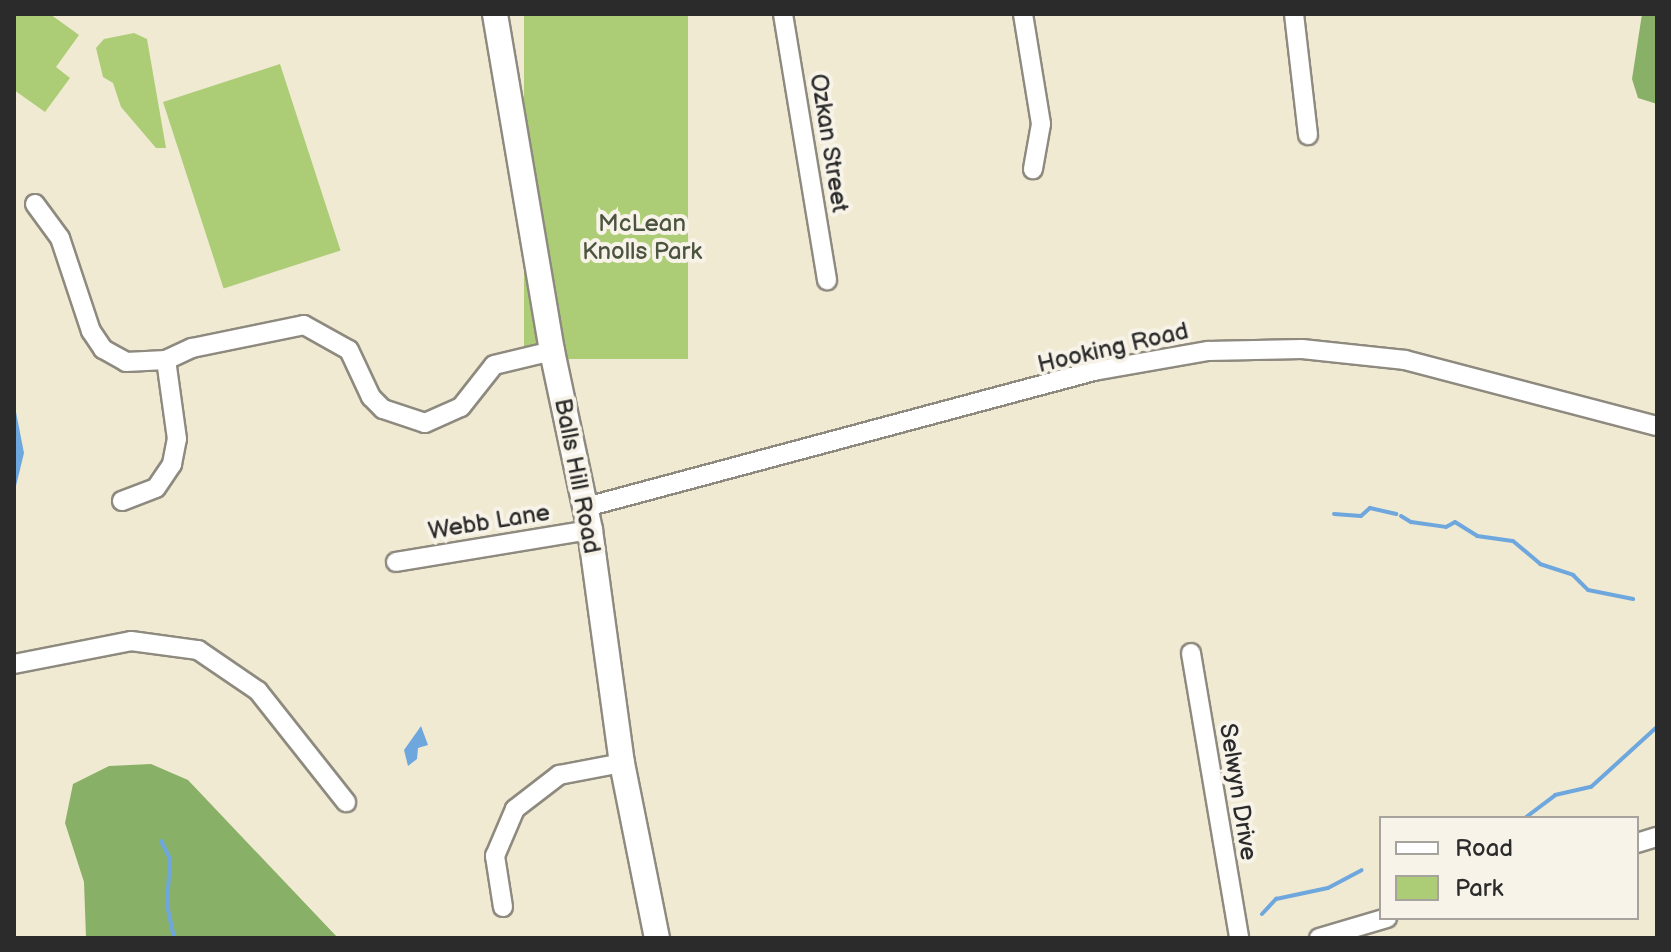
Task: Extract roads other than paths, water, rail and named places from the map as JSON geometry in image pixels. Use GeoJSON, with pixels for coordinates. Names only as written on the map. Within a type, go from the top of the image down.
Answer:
{"type":"FeatureCollection","features":[{"type":"Feature","properties":{"kind":"street","name":"Balls Hill Road"},"geometry":{"type":"LineString","coordinates":[[495,14],[552,351],[588,518],[622,763],[657,938]]}},
{"type":"Feature","properties":{"kind":"street","name":"Ozkan Street"},"geometry":{"type":"LineString","coordinates":[[783,14],[827,280]]}},
{"type":"Feature","properties":{"kind":"street"},"geometry":{"type":"LineString","coordinates":[[1023,14],[1041,124],[1033,169]]}},
{"type":"Feature","properties":{"kind":"street"},"geometry":{"type":"LineString","coordinates":[[1294,14],[1308,135]]}},
{"type":"Feature","properties":{"kind":"street"},"geometry":{"type":"LineString","coordinates":[[35,204],[60,238],[78,302],[103,349],[126,362],[166,360],[192,348],[304,325],[349,350],[371,397],[383,409],[425,423],[461,407],[494,365],[552,351]]}},
{"type":"Feature","properties":{"kind":"street","name":"Hooking Road"},"geometry":{"type":"LineString","coordinates":[[588,518],[1094,371],[1208,351],[1302,349],[1405,360],[1657,426]]}},
{"type":"Feature","properties":{"kind":"street"},"geometry":{"type":"LineString","coordinates":[[122,501],[156,488],[172,464],[177,439],[166,360]]}},
{"type":"Feature","properties":{"kind":"street","name":"Webb Lane"},"geometry":{"type":"LineString","coordinates":[[396,562],[588,518]]}},
{"type":"Feature","properties":{"kind":"street"},"geometry":{"type":"LineString","coordinates":[[14,664],[131,641],[198,650],[241,674],[258,691],[346,802]]}},
{"type":"Feature","properties":{"kind":"street","name":"Selwyn Drive"},"geometry":{"type":"LineString","coordinates":[[1191,653],[1239,938]]}},
{"type":"Feature","properties":{"kind":"street"},"geometry":{"type":"LineString","coordinates":[[503,907],[495,856],[515,809],[559,775],[622,763]]}},
{"type":"Feature","properties":{"kind":"street"},"geometry":{"type":"LineString","coordinates":[[1319,938],[1380,920]]}},
{"type":"Feature","properties":{"kind":"water"},"geometry":{"type":"Polygon","coordinates":[[[14,402],[24,453],[14,494],[14,402]]]}},
{"type":"Feature","properties":{"kind":"water"},"geometry":{"type":"Polygon","coordinates":[[[421,726],[428,745],[418,748],[417,759],[408,766],[404,750],[421,726]]]}},
{"type":"Feature","properties":{"kind":"waterway"},"geometry":{"type":"LineString","coordinates":[[1334,514],[1361,516],[1370,508],[1396,514]]}},
{"type":"Feature","properties":{"kind":"waterway"},"geometry":{"type":"LineString","coordinates":[[1401,516],[1411,522],[1446,527],[1455,522],[1477,536],[1513,541],[1540,564],[1573,575],[1588,590],[1633,599]]}},
{"type":"Feature","properties":{"kind":"waterway"},"geometry":{"type":"LineString","coordinates":[[1528,816],[1555,795],[1591,787],[1657,727]]}},
{"type":"Feature","properties":{"kind":"waterway"},"geometry":{"type":"LineString","coordinates":[[161,841],[170,859],[167,905],[174,938]]}},
{"type":"Feature","properties":{"kind":"waterway"},"geometry":{"type":"LineString","coordinates":[[1262,914],[1276,899],[1328,888],[1362,870]]}},
{"type":"Feature","properties":{"kind":"park label","name":"McLean Knolls Park"},"geometry":{"type":"Point","coordinates":[642,238]}}]}
